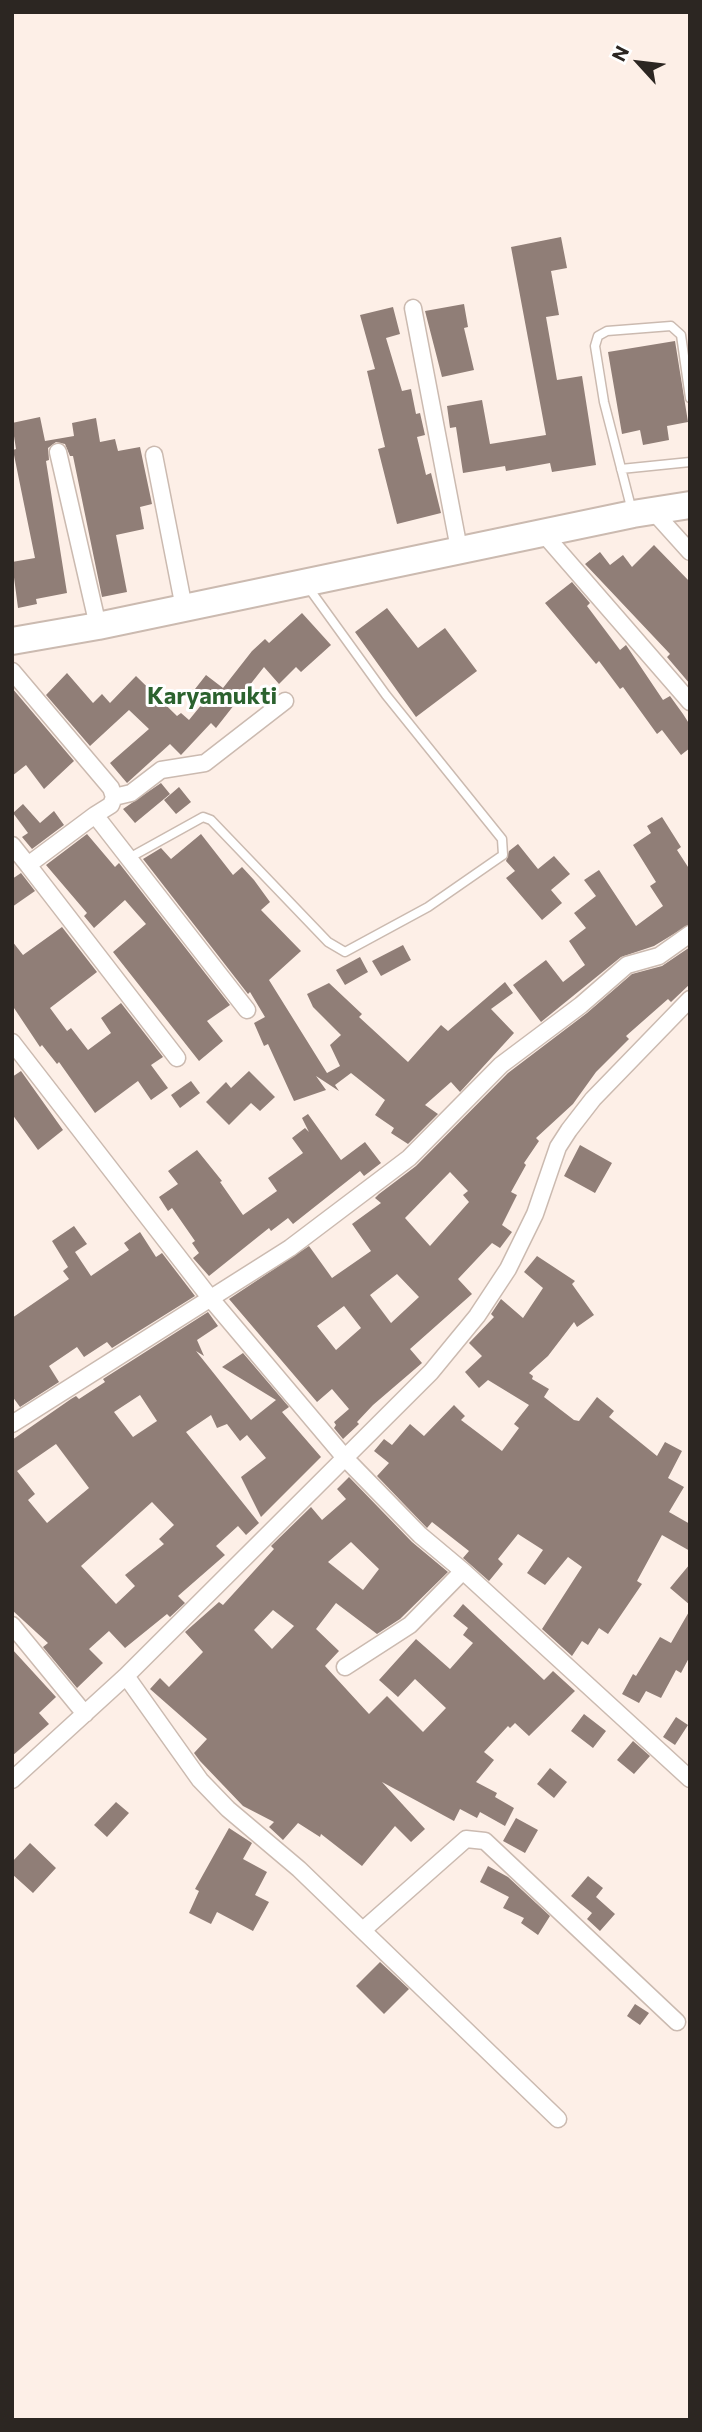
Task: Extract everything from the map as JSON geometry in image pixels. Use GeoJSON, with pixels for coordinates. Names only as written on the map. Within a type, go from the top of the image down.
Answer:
{"type":"FeatureCollection","features":[{"type":"Feature","properties":{"kind":"main road"},"geometry":{"type":"LineString","coordinates":[[12,640],[98,626],[459,549],[690,505]]}},
{"type":"Feature","properties":{"kind":"street"},"geometry":{"type":"LineString","coordinates":[[413,308],[459,549]]}},
{"type":"Feature","properties":{"kind":"street"},"geometry":{"type":"LineString","coordinates":[[58,452],[98,626]]}},
{"type":"Feature","properties":{"kind":"street"},"geometry":{"type":"LineString","coordinates":[[154,455],[184,608]]}},
{"type":"Feature","properties":{"kind":"street"},"geometry":{"type":"LineString","coordinates":[[643,513],[690,552]]}},
{"type":"Feature","properties":{"kind":"street"},"geometry":{"type":"LineString","coordinates":[[543,533],[690,702]]}},
{"type":"Feature","properties":{"kind":"street"},"geometry":{"type":"LineString","coordinates":[[12,671],[111,788],[114,797],[111,805],[28,865]]}},
{"type":"Feature","properties":{"kind":"street"},"geometry":{"type":"LineString","coordinates":[[114,797],[131,793],[161,770],[205,763],[285,702]]}},
{"type":"Feature","properties":{"kind":"street"},"geometry":{"type":"LineString","coordinates":[[95,815],[247,1010]]}},
{"type":"Feature","properties":{"kind":"street"},"geometry":{"type":"LineString","coordinates":[[12,845],[177,1058]]}},
{"type":"Feature","properties":{"kind":"street"},"geometry":{"type":"LineString","coordinates":[[12,1424],[290,1248],[409,1158],[501,1065],[582,1004],[627,965],[659,956],[690,934]]}},
{"type":"Feature","properties":{"kind":"street"},"geometry":{"type":"LineString","coordinates":[[12,1780],[126,1676],[431,1372],[477,1316],[509,1269],[535,1214],[558,1147],[569,1130],[593,1099],[690,999]]}},
{"type":"Feature","properties":{"kind":"street"},"geometry":{"type":"LineString","coordinates":[[12,1042],[211,1299],[346,1459],[420,1535],[463,1571],[690,1779]]}},
{"type":"Feature","properties":{"kind":"street"},"geometry":{"type":"LineString","coordinates":[[345,1667],[410,1625],[463,1571]]}},
{"type":"Feature","properties":{"kind":"street"},"geometry":{"type":"LineString","coordinates":[[12,1625],[85,1714]]}},
{"type":"Feature","properties":{"kind":"street"},"geometry":{"type":"LineString","coordinates":[[126,1676],[200,1780],[228,1809],[299,1869],[558,2119]]}},
{"type":"Feature","properties":{"kind":"street"},"geometry":{"type":"LineString","coordinates":[[363,1930],[466,1839],[485,1841],[677,2022]]}},
{"type":"Feature","properties":{"kind":"lane"},"geometry":{"type":"LineString","coordinates":[[643,513],[621,469],[594,346],[598,335],[607,331],[671,326],[681,335],[690,398]]}},
{"type":"Feature","properties":{"kind":"lane"},"geometry":{"type":"LineString","coordinates":[[621,469],[690,461]]}},
{"type":"Feature","properties":{"kind":"lane"},"geometry":{"type":"LineString","coordinates":[[129,858],[204,817],[211,820],[328,942],[345,952],[428,907],[503,855],[502,839],[386,695],[304,582]]}},
{"type":"Feature","properties":{"kind":"building"},"geometry":{"type":"Polygon","coordinates":[[[561,237],[567,268],[551,271],[559,315],[546,317],[557,380],[582,376],[596,465],[552,472],[550,463],[506,471],[505,466],[463,473],[456,427],[450,428],[447,406],[482,400],[490,444],[546,435],[511,247],[561,237]]]}},
{"type":"Feature","properties":{"kind":"building"},"geometry":{"type":"Polygon","coordinates":[[[464,304],[468,327],[464,328],[474,370],[442,377],[425,311],[464,304]]]}},
{"type":"Feature","properties":{"kind":"building"},"geometry":{"type":"Polygon","coordinates":[[[393,307],[400,334],[386,338],[402,391],[411,389],[416,414],[420,413],[425,435],[417,437],[426,475],[431,473],[441,513],[397,524],[378,449],[385,447],[367,371],[375,369],[360,315],[393,307]]]}},
{"type":"Feature","properties":{"kind":"building"},"geometry":{"type":"Polygon","coordinates":[[[675,341],[688,422],[667,426],[669,440],[643,445],[640,430],[622,434],[608,352],[675,341]]]}},
{"type":"Feature","properties":{"kind":"building"},"geometry":{"type":"Polygon","coordinates":[[[40,417],[45,441],[74,436],[72,423],[96,418],[100,442],[115,439],[118,451],[140,447],[152,504],[140,507],[144,529],[116,535],[127,592],[102,597],[73,456],[70,456],[65,444],[56,442],[48,448],[49,460],[46,461],[67,593],[36,599],[37,604],[18,608],[12,562],[35,558],[13,450],[16,449],[12,423],[40,417]]]}},
{"type":"Feature","properties":{"kind":"building"},"geometry":{"type":"Polygon","coordinates":[[[654,545],[690,582],[690,684],[667,657],[670,654],[585,564],[600,552],[610,565],[623,555],[632,567],[654,545]]]}},
{"type":"Feature","properties":{"kind":"building"},"geometry":{"type":"Polygon","coordinates":[[[572,582],[590,603],[587,606],[620,650],[626,645],[663,700],[670,696],[690,725],[690,748],[681,755],[662,730],[657,734],[623,687],[620,689],[599,661],[596,664],[545,603],[572,582]]]}},
{"type":"Feature","properties":{"kind":"building"},"geometry":{"type":"Polygon","coordinates":[[[387,608],[418,648],[445,628],[477,671],[416,717],[355,632],[387,608]]]}},
{"type":"Feature","properties":{"kind":"building"},"geometry":{"type":"Polygon","coordinates":[[[302,613],[331,645],[301,672],[296,667],[279,684],[264,667],[216,728],[211,723],[181,755],[170,744],[127,783],[110,763],[149,729],[129,710],[90,746],[46,695],[67,673],[93,703],[102,694],[110,703],[136,676],[177,716],[181,713],[189,720],[207,698],[195,689],[206,675],[223,688],[252,651],[265,639],[269,643],[302,613]]]}},
{"type":"Feature","properties":{"kind":"building"},"geometry":{"type":"Polygon","coordinates":[[[12,688],[74,761],[44,789],[26,765],[12,776],[12,688]]]}},
{"type":"Feature","properties":{"kind":"building"},"geometry":{"type":"Polygon","coordinates":[[[161,783],[170,794],[135,823],[123,809],[161,783]]]}},
{"type":"Feature","properties":{"kind":"building"},"geometry":{"type":"Polygon","coordinates":[[[179,787],[191,802],[176,814],[164,800],[179,787]]]}},
{"type":"Feature","properties":{"kind":"building"},"geometry":{"type":"Polygon","coordinates":[[[23,804],[40,823],[54,811],[64,825],[32,849],[22,837],[28,833],[13,813],[23,804]]]}},
{"type":"Feature","properties":{"kind":"building"},"geometry":{"type":"Polygon","coordinates":[[[662,817],[681,847],[677,850],[690,870],[690,924],[654,946],[621,957],[541,1022],[513,985],[546,960],[563,982],[585,965],[569,941],[586,928],[574,913],[596,896],[584,880],[599,870],[636,926],[663,906],[650,886],[656,882],[633,845],[651,833],[647,826],[662,817]]]}},
{"type":"Feature","properties":{"kind":"building"},"geometry":{"type":"Polygon","coordinates":[[[87,834],[115,867],[119,863],[230,1005],[207,1021],[223,1041],[199,1061],[113,952],[146,924],[125,900],[94,928],[84,916],[87,913],[46,865],[87,834]]]}},
{"type":"Feature","properties":{"kind":"building"},"geometry":{"type":"Polygon","coordinates":[[[201,834],[233,875],[242,867],[254,880],[270,902],[261,910],[301,951],[269,980],[327,1073],[340,1066],[330,1045],[341,1035],[313,1007],[307,994],[329,983],[362,1014],[359,1017],[408,1062],[441,1025],[448,1031],[505,982],[513,993],[491,1009],[514,1033],[460,1092],[451,1082],[425,1105],[438,1114],[408,1144],[391,1133],[394,1128],[375,1115],[385,1100],[351,1073],[335,1085],[339,1091],[316,1076],[326,1090],[294,1101],[268,1044],[264,1046],[254,1023],[265,1017],[250,992],[248,994],[143,859],[161,848],[171,859],[201,834]]]}},
{"type":"Feature","properties":{"kind":"building"},"geometry":{"type":"Polygon","coordinates":[[[518,844],[538,869],[554,856],[570,874],[551,890],[562,903],[542,920],[506,878],[515,871],[506,861],[509,851],[518,844]]]}},
{"type":"Feature","properties":{"kind":"building"},"geometry":{"type":"Polygon","coordinates":[[[21,873],[35,891],[12,907],[12,879],[21,873]]]}},
{"type":"Feature","properties":{"kind":"building"},"geometry":{"type":"Polygon","coordinates":[[[62,927],[97,972],[50,1008],[67,1031],[71,1028],[88,1050],[111,1033],[101,1018],[121,1003],[163,1057],[151,1065],[168,1088],[151,1100],[138,1081],[95,1113],[59,1062],[57,1064],[42,1045],[40,1047],[12,1005],[12,941],[23,955],[62,927]]]}},
{"type":"Feature","properties":{"kind":"building"},"geometry":{"type":"Polygon","coordinates":[[[403,945],[411,960],[381,976],[372,961],[403,945]]]}},
{"type":"Feature","properties":{"kind":"building"},"geometry":{"type":"Polygon","coordinates":[[[690,947],[690,984],[671,1002],[668,999],[626,1036],[629,1039],[596,1072],[573,1104],[536,1138],[539,1141],[524,1163],[526,1165],[511,1192],[517,1195],[502,1225],[512,1232],[500,1248],[492,1243],[458,1279],[472,1294],[410,1349],[422,1363],[373,1405],[343,1439],[334,1428],[334,1422],[349,1409],[332,1389],[317,1402],[229,1299],[309,1246],[332,1278],[371,1251],[352,1224],[381,1203],[375,1198],[379,1194],[416,1166],[508,1073],[587,1013],[632,974],[662,966],[690,947]],[[450,1172],[405,1218],[430,1246],[469,1202],[463,1195],[468,1191],[450,1172]],[[397,1274],[370,1295],[391,1323],[419,1297],[397,1274]],[[344,1306],[317,1326],[336,1350],[361,1328],[344,1306]]]}},
{"type":"Feature","properties":{"kind":"building"},"geometry":{"type":"Polygon","coordinates":[[[360,957],[368,972],[345,985],[336,970],[360,957]]]}},
{"type":"Feature","properties":{"kind":"building"},"geometry":{"type":"Polygon","coordinates":[[[21,1071],[63,1130],[38,1150],[12,1114],[12,1077],[21,1071]]]}},
{"type":"Feature","properties":{"kind":"building"},"geometry":{"type":"Polygon","coordinates":[[[249,1071],[275,1097],[260,1111],[251,1103],[229,1125],[206,1102],[226,1082],[231,1088],[249,1071]]]}},
{"type":"Feature","properties":{"kind":"building"},"geometry":{"type":"Polygon","coordinates":[[[191,1081],[200,1093],[180,1108],[171,1095],[191,1081]]]}},
{"type":"Feature","properties":{"kind":"building"},"geometry":{"type":"Polygon","coordinates":[[[308,1114],[341,1160],[365,1142],[381,1163],[364,1176],[360,1171],[293,1224],[288,1218],[271,1231],[269,1228],[209,1276],[193,1258],[199,1253],[192,1243],[195,1241],[172,1208],[168,1211],[159,1197],[178,1184],[168,1171],[197,1150],[222,1181],[220,1182],[243,1215],[277,1191],[268,1178],[303,1153],[292,1138],[305,1128],[309,1132],[302,1118],[308,1114]]]}},
{"type":"Feature","properties":{"kind":"building"},"geometry":{"type":"Polygon","coordinates":[[[580,1145],[612,1163],[595,1193],[564,1176],[580,1145]]]}},
{"type":"Feature","properties":{"kind":"building"},"geometry":{"type":"Polygon","coordinates":[[[74,1226],[87,1244],[75,1252],[91,1276],[129,1250],[124,1243],[140,1232],[156,1257],[162,1253],[195,1296],[112,1348],[107,1342],[84,1357],[77,1347],[49,1366],[59,1382],[20,1407],[12,1396],[12,1318],[69,1279],[63,1271],[68,1267],[52,1241],[74,1226]]]}},
{"type":"Feature","properties":{"kind":"building"},"geometry":{"type":"Polygon","coordinates":[[[537,1256],[575,1281],[572,1284],[594,1315],[577,1327],[574,1322],[548,1356],[529,1373],[533,1376],[532,1379],[549,1389],[544,1397],[574,1420],[579,1421],[597,1397],[614,1411],[609,1417],[657,1456],[665,1442],[682,1451],[668,1478],[684,1487],[669,1512],[690,1524],[690,1551],[662,1535],[637,1581],[642,1584],[608,1634],[599,1628],[588,1645],[582,1641],[572,1656],[542,1629],[582,1567],[568,1557],[545,1585],[527,1573],[543,1550],[518,1534],[498,1559],[503,1564],[489,1581],[463,1558],[469,1551],[432,1522],[427,1528],[377,1476],[389,1463],[374,1451],[384,1439],[392,1445],[410,1424],[424,1436],[454,1405],[465,1416],[461,1420],[502,1451],[519,1428],[514,1424],[529,1405],[488,1380],[479,1388],[465,1372],[482,1356],[469,1343],[494,1317],[491,1314],[501,1299],[523,1318],[543,1288],[524,1272],[537,1256]]]}},
{"type":"Feature","properties":{"kind":"building"},"geometry":{"type":"Polygon","coordinates":[[[208,1312],[218,1326],[197,1340],[204,1356],[196,1351],[251,1420],[276,1400],[222,1367],[243,1353],[289,1407],[282,1412],[321,1457],[261,1517],[241,1477],[266,1458],[247,1435],[240,1441],[227,1424],[217,1428],[211,1415],[186,1432],[259,1523],[246,1535],[238,1526],[216,1546],[225,1555],[178,1596],[185,1603],[170,1617],[167,1614],[125,1648],[109,1631],[89,1649],[103,1663],[77,1688],[43,1647],[48,1643],[12,1610],[12,1440],[71,1399],[76,1396],[79,1399],[105,1382],[103,1379],[208,1312]],[[140,1395],[114,1412],[133,1437],[157,1421],[140,1395]],[[56,1444],[17,1471],[35,1494],[28,1500],[47,1523],[89,1488],[56,1444]],[[152,1502],[81,1566],[116,1604],[135,1586],[125,1575],[164,1544],[159,1539],[174,1525],[152,1502]]]}},
{"type":"Feature","properties":{"kind":"building"},"geometry":{"type":"Polygon","coordinates":[[[349,1477],[412,1542],[448,1572],[400,1619],[377,1634],[336,1603],[316,1629],[339,1651],[325,1666],[369,1714],[387,1696],[423,1732],[446,1708],[415,1679],[398,1697],[379,1680],[416,1639],[450,1669],[473,1643],[463,1635],[468,1628],[453,1616],[463,1604],[544,1680],[553,1671],[575,1691],[529,1736],[515,1723],[510,1728],[508,1726],[484,1752],[494,1760],[476,1782],[497,1793],[495,1797],[514,1808],[505,1826],[480,1812],[477,1818],[460,1809],[454,1821],[382,1782],[425,1829],[411,1842],[395,1826],[362,1866],[321,1834],[320,1837],[298,1823],[283,1840],[269,1827],[274,1822],[243,1806],[200,1761],[194,1753],[207,1739],[150,1689],[160,1678],[169,1687],[203,1652],[185,1632],[219,1602],[223,1605],[274,1549],[271,1546],[311,1507],[322,1520],[346,1499],[337,1489],[349,1477]],[[351,1542],[328,1562],[363,1590],[379,1569],[351,1542]],[[273,1610],[254,1630],[272,1649],[294,1626],[273,1610]]]}},
{"type":"Feature","properties":{"kind":"building"},"geometry":{"type":"Polygon","coordinates":[[[690,1564],[690,1605],[670,1588],[690,1564]]]}},
{"type":"Feature","properties":{"kind":"building"},"geometry":{"type":"Polygon","coordinates":[[[690,1610],[690,1656],[681,1673],[676,1670],[661,1698],[646,1691],[639,1703],[622,1694],[660,1637],[671,1643],[690,1610]]]}},
{"type":"Feature","properties":{"kind":"building"},"geometry":{"type":"Polygon","coordinates":[[[12,1649],[56,1697],[39,1713],[49,1724],[12,1756],[12,1649]]]}},
{"type":"Feature","properties":{"kind":"building"},"geometry":{"type":"Polygon","coordinates":[[[584,1714],[606,1731],[593,1748],[571,1731],[584,1714]]]}},
{"type":"Feature","properties":{"kind":"building"},"geometry":{"type":"Polygon","coordinates":[[[676,1717],[688,1725],[675,1745],[663,1737],[676,1717]]]}},
{"type":"Feature","properties":{"kind":"building"},"geometry":{"type":"Polygon","coordinates":[[[633,1741],[650,1756],[634,1774],[617,1760],[633,1741]]]}},
{"type":"Feature","properties":{"kind":"building"},"geometry":{"type":"Polygon","coordinates":[[[550,1768],[567,1782],[554,1798],[537,1784],[550,1768]]]}},
{"type":"Feature","properties":{"kind":"building"},"geometry":{"type":"Polygon","coordinates":[[[116,1802],[129,1813],[107,1837],[94,1825],[116,1802]]]}},
{"type":"Feature","properties":{"kind":"building"},"geometry":{"type":"Polygon","coordinates":[[[516,1818],[538,1830],[525,1853],[503,1841],[516,1818]]]}},
{"type":"Feature","properties":{"kind":"building"},"geometry":{"type":"Polygon","coordinates":[[[229,1828],[252,1843],[243,1859],[267,1872],[255,1895],[269,1902],[253,1931],[217,1912],[211,1924],[189,1913],[199,1891],[195,1889],[229,1828]]]}},
{"type":"Feature","properties":{"kind":"building"},"geometry":{"type":"Polygon","coordinates":[[[30,1843],[56,1868],[33,1893],[12,1874],[12,1862],[30,1843]]]}},
{"type":"Feature","properties":{"kind":"building"},"geometry":{"type":"Polygon","coordinates":[[[488,1866],[508,1877],[550,1916],[538,1935],[521,1923],[524,1918],[503,1908],[509,1897],[480,1882],[488,1866]]]}},
{"type":"Feature","properties":{"kind":"building"},"geometry":{"type":"Polygon","coordinates":[[[588,1876],[603,1888],[596,1897],[615,1914],[600,1931],[587,1919],[592,1913],[571,1896],[588,1876]]]}},
{"type":"Feature","properties":{"kind":"building"},"geometry":{"type":"Polygon","coordinates":[[[380,1962],[409,1989],[384,2014],[356,1986],[380,1962]]]}},
{"type":"Feature","properties":{"kind":"building"},"geometry":{"type":"Polygon","coordinates":[[[635,2004],[649,2013],[640,2025],[627,2016],[635,2004]]]}},
{"type":"Feature","properties":{"kind":"district","name":"Karyamukti"},"geometry":{"type":"Point","coordinates":[212,696]}}]}
